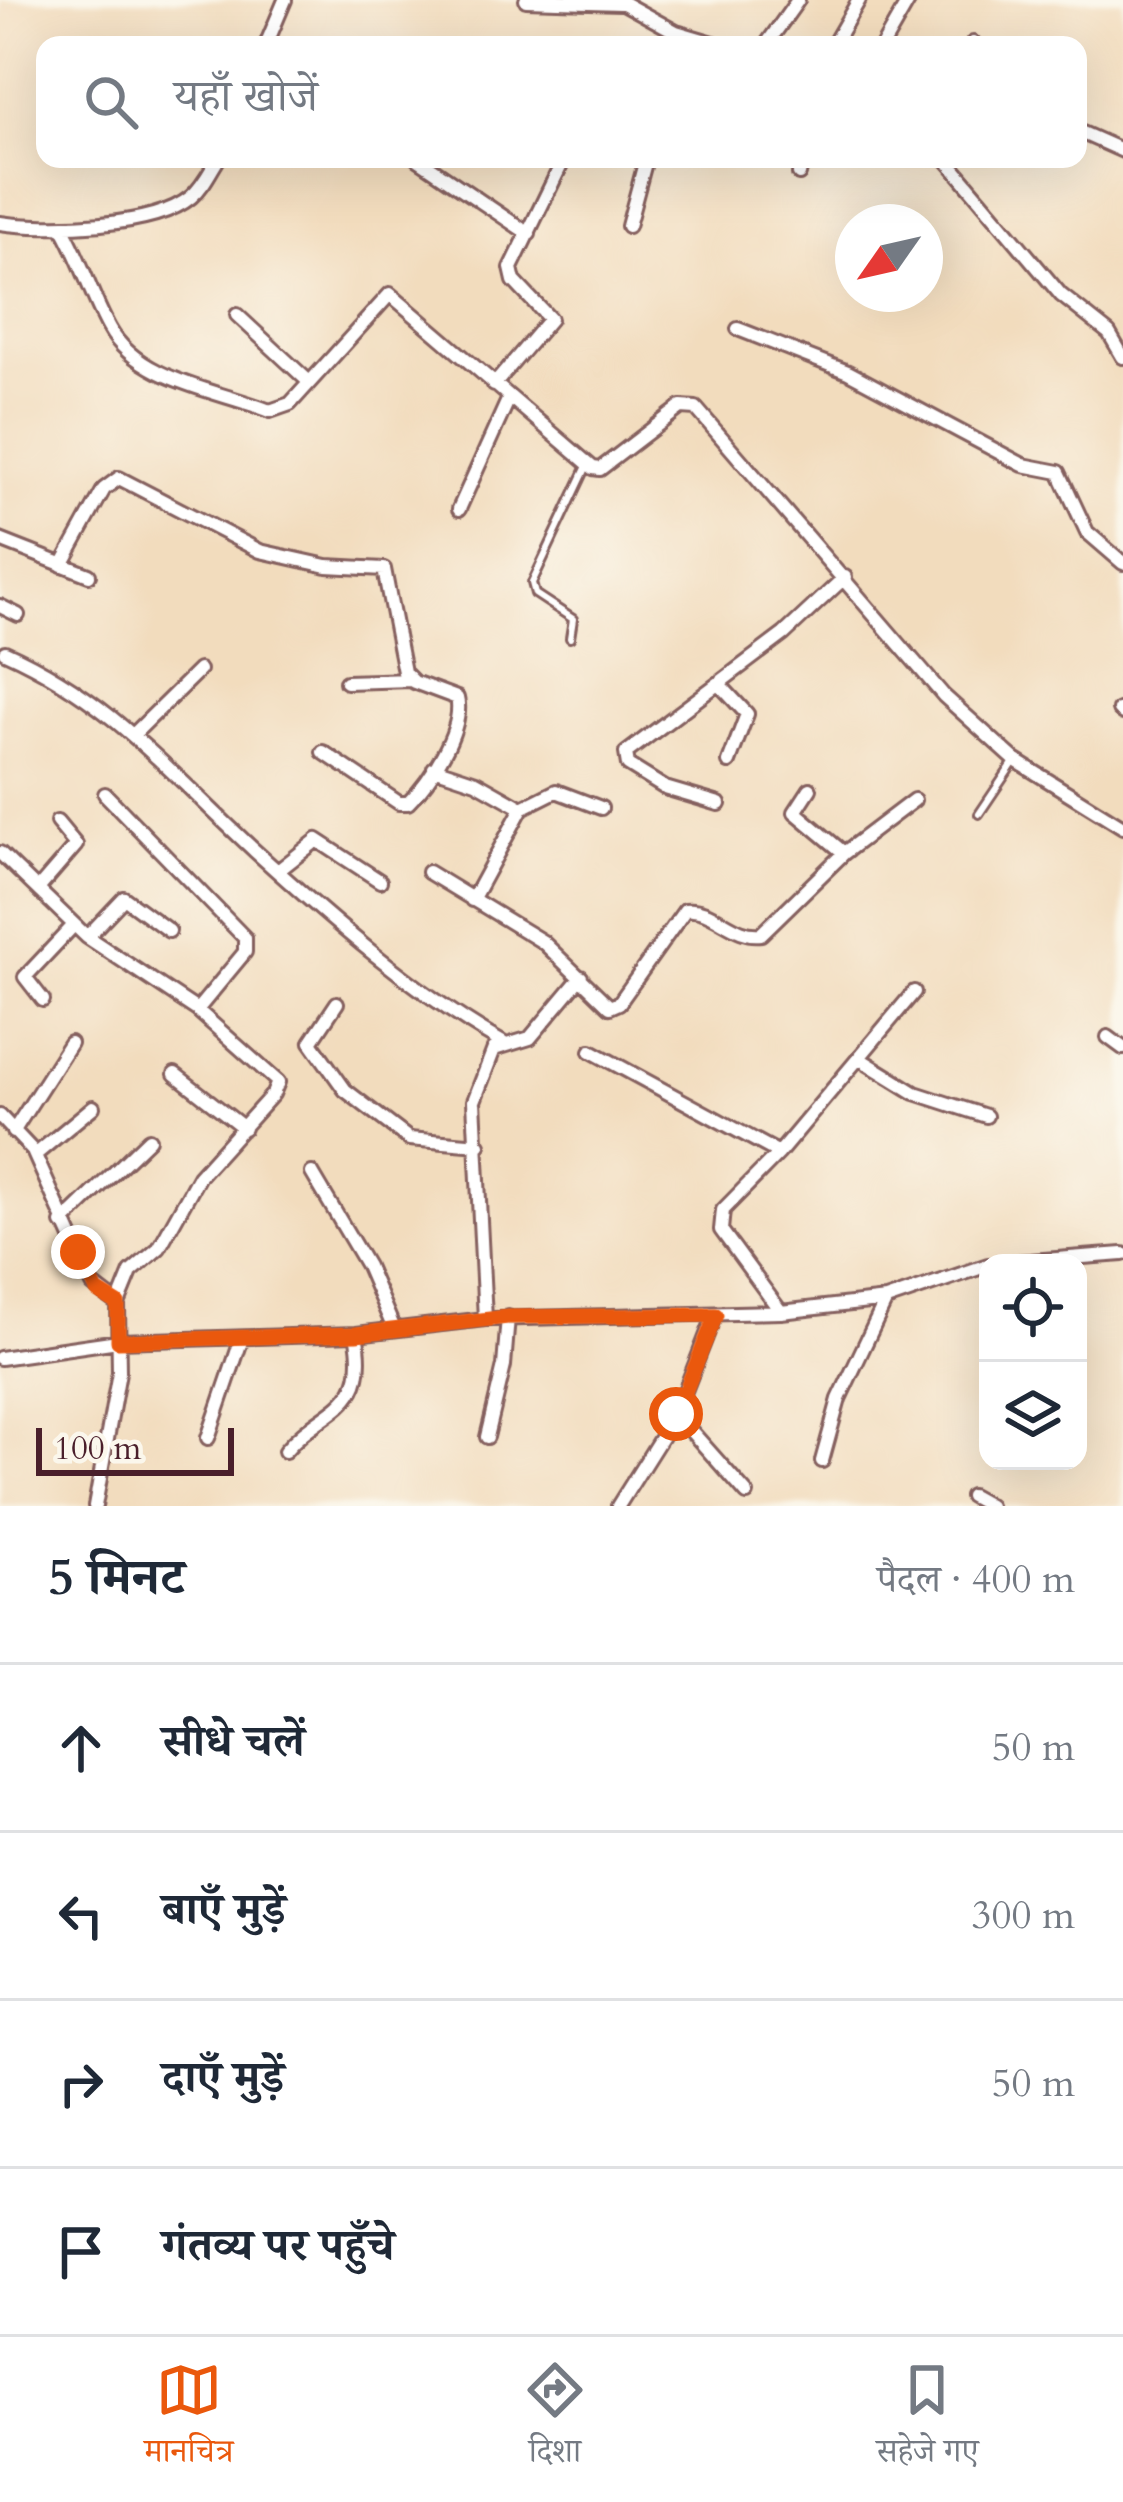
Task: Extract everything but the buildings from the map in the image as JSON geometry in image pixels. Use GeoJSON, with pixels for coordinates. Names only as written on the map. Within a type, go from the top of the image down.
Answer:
{"type":"FeatureCollection","features":[{"type":"Feature","properties":{"kind":"street"},"geometry":{"type":"LineString","coordinates":[[270,36],[285,0]]}},
{"type":"Feature","properties":{"kind":"street"},"geometry":{"type":"LineString","coordinates":[[526,0],[620,1],[690,36]]}},
{"type":"Feature","properties":{"kind":"street"},"geometry":{"type":"LineString","coordinates":[[772,36],[798,0]]}},
{"type":"Feature","properties":{"kind":"street"},"geometry":{"type":"LineString","coordinates":[[838,36],[859,0]]}},
{"type":"Feature","properties":{"kind":"street"},"geometry":{"type":"LineString","coordinates":[[888,36],[909,0]]}},
{"type":"Feature","properties":{"kind":"street"},"geometry":{"type":"LineString","coordinates":[[672,36],[676,32]]}},
{"type":"Feature","properties":{"kind":"street"},"geometry":{"type":"LineString","coordinates":[[1087,135],[1123,151]]}},
{"type":"Feature","properties":{"kind":"street"},"geometry":{"type":"LineString","coordinates":[[0,223],[62,227],[165,212],[191,196],[211,168]]}},
{"type":"Feature","properties":{"kind":"street"},"geometry":{"type":"LineString","coordinates":[[431,168],[529,234]]}},
{"type":"Feature","properties":{"kind":"street"},"geometry":{"type":"LineString","coordinates":[[494,385],[550,319],[511,275],[560,168]]}},
{"type":"Feature","properties":{"kind":"street"},"geometry":{"type":"LineString","coordinates":[[628,226],[644,168]]}},
{"type":"Feature","properties":{"kind":"street"},"geometry":{"type":"LineString","coordinates":[[954,168],[1061,296],[1109,333],[1123,357]]}},
{"type":"Feature","properties":{"kind":"street"},"geometry":{"type":"LineString","coordinates":[[62,227],[91,278],[110,329],[134,359],[270,411],[290,404],[389,294],[588,465],[600,469],[681,407],[691,406],[845,577],[944,696],[1016,760],[1123,827]]}},
{"type":"Feature","properties":{"kind":"street"},"geometry":{"type":"LineString","coordinates":[[237,315],[308,381]]}},
{"type":"Feature","properties":{"kind":"street"},"geometry":{"type":"LineString","coordinates":[[738,329],[848,372],[1012,460],[1059,472],[1087,532],[1123,563]]}},
{"type":"Feature","properties":{"kind":"street"},"geometry":{"type":"LineString","coordinates":[[458,508],[508,398]]}},
{"type":"Feature","properties":{"kind":"street"},"geometry":{"type":"LineString","coordinates":[[62,565],[104,489],[118,478],[278,557],[384,569],[403,668],[410,680]]}},
{"type":"Feature","properties":{"kind":"street"},"geometry":{"type":"LineString","coordinates":[[0,540],[89,575]]}},
{"type":"Feature","properties":{"kind":"street"},"geometry":{"type":"LineString","coordinates":[[718,805],[665,788],[631,768],[625,757],[720,685],[845,577]]}},
{"type":"Feature","properties":{"kind":"street"},"geometry":{"type":"LineString","coordinates":[[0,606],[19,615]]}},
{"type":"Feature","properties":{"kind":"street"},"geometry":{"type":"LineString","coordinates":[[5,652],[71,684],[135,733],[279,870],[391,966],[502,1042]]}},
{"type":"Feature","properties":{"kind":"street"},"geometry":{"type":"LineString","coordinates":[[135,733],[199,670]]}},
{"type":"Feature","properties":{"kind":"street"},"geometry":{"type":"LineString","coordinates":[[323,752],[404,804],[434,768],[460,703],[451,694],[410,680],[346,682]]}},
{"type":"Feature","properties":{"kind":"street"},"geometry":{"type":"LineString","coordinates":[[720,685],[746,712],[729,762]]}},
{"type":"Feature","properties":{"kind":"street"},"geometry":{"type":"LineString","coordinates":[[434,768],[476,782],[522,808]]}},
{"type":"Feature","properties":{"kind":"street"},"geometry":{"type":"LineString","coordinates":[[810,789],[795,812],[844,853]]}},
{"type":"Feature","properties":{"kind":"street"},"geometry":{"type":"LineString","coordinates":[[472,901],[522,808],[556,791],[601,808]]}},
{"type":"Feature","properties":{"kind":"street"},"geometry":{"type":"LineString","coordinates":[[105,794],[245,938],[245,952],[196,1010]]}},
{"type":"Feature","properties":{"kind":"street"},"geometry":{"type":"LineString","coordinates":[[428,872],[543,942],[604,1004],[614,1006],[685,910],[699,909],[746,934],[761,934],[844,853],[914,800]]}},
{"type":"Feature","properties":{"kind":"street"},"geometry":{"type":"LineString","coordinates":[[38,889],[76,845],[57,822]]}},
{"type":"Feature","properties":{"kind":"street"},"geometry":{"type":"LineString","coordinates":[[279,870],[317,840],[380,880]]}},
{"type":"Feature","properties":{"kind":"street"},"geometry":{"type":"LineString","coordinates":[[0,853],[87,937],[196,1010],[277,1077],[279,1087],[189,1190],[159,1248],[131,1272],[118,1304],[119,1372],[95,1506]]}},
{"type":"Feature","properties":{"kind":"street"},"geometry":{"type":"LineString","coordinates":[[87,937],[124,898],[169,931]]}},
{"type":"Feature","properties":{"kind":"street"},"geometry":{"type":"LineString","coordinates":[[43,1000],[25,977],[74,925]]}},
{"type":"Feature","properties":{"kind":"street"},"geometry":{"type":"LineString","coordinates":[[485,1318],[476,1090],[494,1049],[502,1042],[530,1038],[581,977]]}},
{"type":"Feature","properties":{"kind":"street"},"geometry":{"type":"LineString","coordinates":[[781,1312],[719,1224],[723,1210],[779,1154],[914,992]]}},
{"type":"Feature","properties":{"kind":"street"},"geometry":{"type":"LineString","coordinates":[[337,1004],[311,1042],[345,1090],[421,1144],[479,1145]]}},
{"type":"Feature","properties":{"kind":"street"},"geometry":{"type":"LineString","coordinates":[[1108,1037],[1123,1048]]}},
{"type":"Feature","properties":{"kind":"street"},"geometry":{"type":"LineString","coordinates":[[13,1132],[70,1043]]}},
{"type":"Feature","properties":{"kind":"street"},"geometry":{"type":"LineString","coordinates":[[591,1052],[779,1154]]}},
{"type":"Feature","properties":{"kind":"street"},"geometry":{"type":"LineString","coordinates":[[860,1059],[915,1093],[986,1116]]}},
{"type":"Feature","properties":{"kind":"street"},"geometry":{"type":"LineString","coordinates":[[175,1074],[244,1128]]}},
{"type":"Feature","properties":{"kind":"street"},"geometry":{"type":"LineString","coordinates":[[35,1155],[93,1107]]}},
{"type":"Feature","properties":{"kind":"street"},"geometry":{"type":"LineString","coordinates":[[0,1116],[35,1155],[97,1291],[118,1304]]}},
{"type":"Feature","properties":{"kind":"street"},"geometry":{"type":"LineString","coordinates":[[62,1222],[149,1139]]}},
{"type":"Feature","properties":{"kind":"street"},"geometry":{"type":"LineString","coordinates":[[311,1173],[367,1266],[394,1328]]}},
{"type":"Feature","properties":{"kind":"street"},"geometry":{"type":"LineString","coordinates":[[1087,1257],[1123,1254]]}},
{"type":"Feature","properties":{"kind":"street"},"geometry":{"type":"LineString","coordinates":[[0,1358],[118,1341],[356,1334],[485,1318],[781,1312],[886,1300],[979,1268]]}},
{"type":"Feature","properties":{"kind":"street"},"geometry":{"type":"LineString","coordinates":[[822,1461],[839,1399],[886,1300]]}},
{"type":"Feature","properties":{"kind":"street"},"geometry":{"type":"LineString","coordinates":[[624,1504],[676,1414],[716,1315]]}},
{"type":"Feature","properties":{"kind":"street"},"geometry":{"type":"LineString","coordinates":[[487,1437],[504,1366],[508,1317]]}},
{"type":"Feature","properties":{"kind":"street"},"geometry":{"type":"LineString","coordinates":[[285,1451],[309,1426],[324,1423],[350,1393],[360,1370],[356,1334]]}},
{"type":"Feature","properties":{"kind":"street"},"geometry":{"type":"LineString","coordinates":[[208,1438],[242,1338]]}},
{"type":"Feature","properties":{"kind":"street"},"geometry":{"type":"LineString","coordinates":[[676,1414],[747,1494]]}},
{"type":"Feature","properties":{"kind":"street"},"geometry":{"type":"LineString","coordinates":[[971,1496],[989,1506]]}},
{"type":"Feature","properties":{"kind":"lane"},"geometry":{"type":"LineString","coordinates":[[571,638],[573,619],[535,594],[532,583],[588,465]]}},
{"type":"Feature","properties":{"kind":"lane"},"geometry":{"type":"LineString","coordinates":[[979,814],[1016,760]]}},
{"type":"Feature","properties":{"kind":"route"},"geometry":{"type":"LineString","coordinates":[[78,1252],[93,1286],[118,1304],[118,1341],[356,1334],[508,1317],[640,1312],[716,1315],[676,1414]]}}]}
